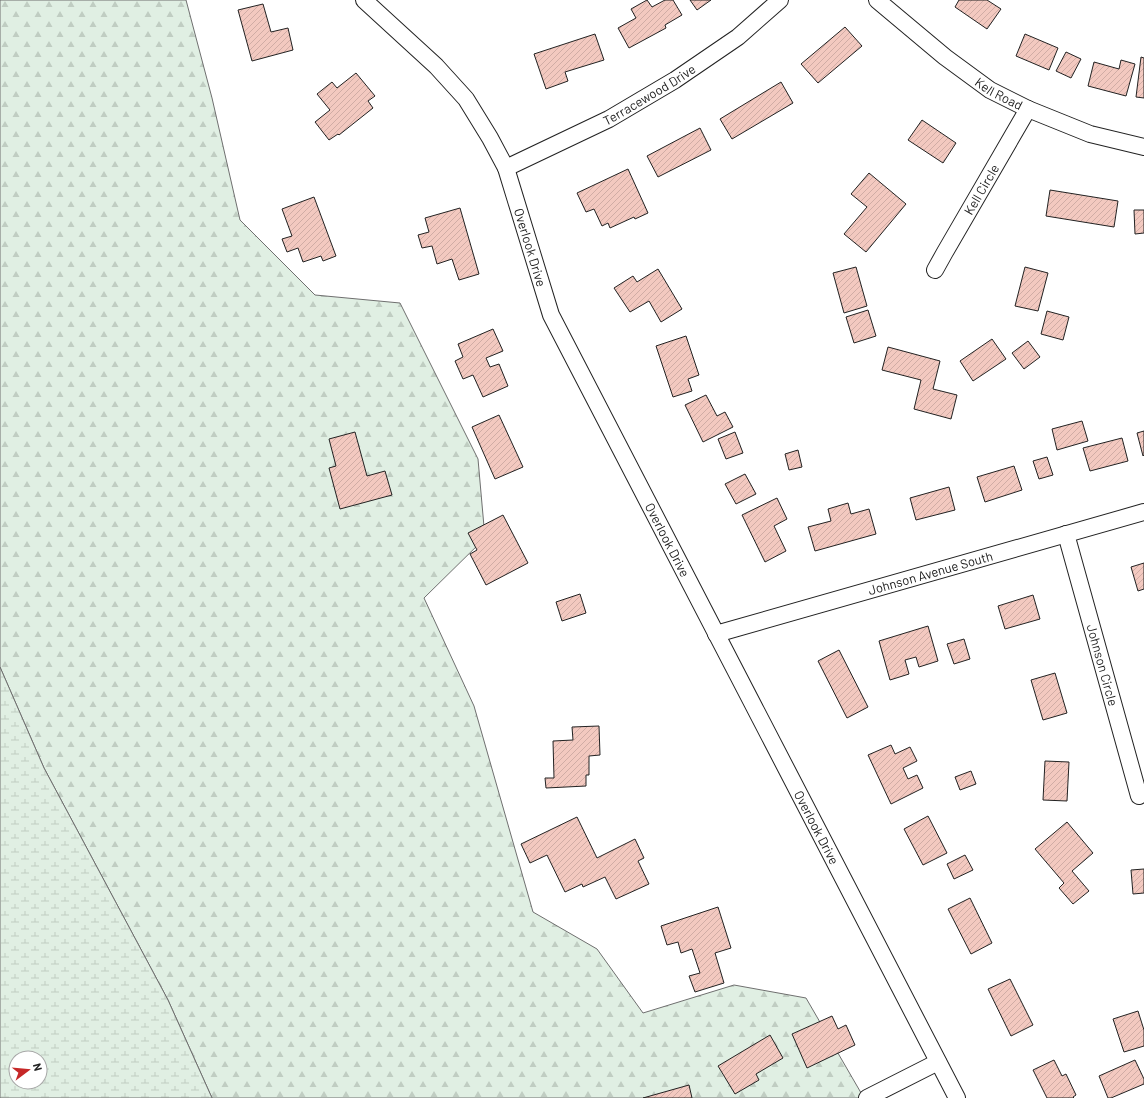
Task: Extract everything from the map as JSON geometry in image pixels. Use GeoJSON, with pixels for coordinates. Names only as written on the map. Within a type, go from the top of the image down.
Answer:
{"type":"FeatureCollection","features":[{"type":"Feature","properties":{"kind":"street","name":"Overlook Drive"},"geometry":{"type":"LineString","coordinates":[[364,0],[436,66],[466,100],[490,138],[506,168],[551,315],[957,1098]]}},
{"type":"Feature","properties":{"kind":"street","name":"Terracewood Drive"},"geometry":{"type":"LineString","coordinates":[[506,168],[609,119],[675,80],[738,37],[780,0]]}},
{"type":"Feature","properties":{"kind":"street","name":"Kell Road"},"geometry":{"type":"LineString","coordinates":[[877,0],[945,57],[990,90],[1028,109],[1090,134],[1144,146]]}},
{"type":"Feature","properties":{"kind":"street","name":"Kell Circle"},"geometry":{"type":"LineString","coordinates":[[936,270],[1028,109]]}},
{"type":"Feature","properties":{"kind":"street","name":"Johnson Avenue South"},"geometry":{"type":"LineString","coordinates":[[716,634],[1144,512]]}},
{"type":"Feature","properties":{"kind":"street","name":"Johnson Circle"},"geometry":{"type":"LineString","coordinates":[[1066,534],[1139,796]]}},
{"type":"Feature","properties":{"kind":"street"},"geometry":{"type":"LineString","coordinates":[[867,1098],[938,1062]]}},
{"type":"Feature","properties":{"kind":"green space"},"geometry":{"type":"Polygon","coordinates":[[[0,0],[186,0],[212,98],[240,220],[315,295],[400,303],[478,459],[485,538],[424,598],[474,706],[533,912],[597,949],[643,1013],[734,985],[806,998],[864,1098],[212,1098],[168,1000],[44,768],[0,667],[0,0]]]}},
{"type":"Feature","properties":{"kind":"green space"},"geometry":{"type":"Polygon","coordinates":[[[0,667],[44,768],[168,1000],[212,1098],[0,1098],[0,667]]]}},
{"type":"Feature","properties":{"kind":"building"},"geometry":{"type":"Polygon","coordinates":[[[647,0],[652,7],[665,0],[673,0],[682,15],[665,25],[666,28],[629,48],[618,28],[636,18],[631,9],[647,0]]]}},
{"type":"Feature","properties":{"kind":"building"},"geometry":{"type":"Polygon","coordinates":[[[690,0],[711,0],[697,10],[690,0]]]}},
{"type":"Feature","properties":{"kind":"building"},"geometry":{"type":"Polygon","coordinates":[[[959,0],[987,0],[1001,9],[987,29],[955,7],[959,0]]]}},
{"type":"Feature","properties":{"kind":"building"},"geometry":{"type":"Polygon","coordinates":[[[263,4],[271,32],[288,28],[293,50],[252,61],[238,10],[263,4]]]}},
{"type":"Feature","properties":{"kind":"building"},"geometry":{"type":"Polygon","coordinates":[[[845,27],[862,46],[818,83],[801,64],[845,27]]]}},
{"type":"Feature","properties":{"kind":"building"},"geometry":{"type":"Polygon","coordinates":[[[595,34],[604,60],[565,72],[568,81],[546,89],[534,54],[595,34]]]}},
{"type":"Feature","properties":{"kind":"building"},"geometry":{"type":"Polygon","coordinates":[[[1025,34],[1058,48],[1049,70],[1016,56],[1025,34]]]}},
{"type":"Feature","properties":{"kind":"building"},"geometry":{"type":"Polygon","coordinates":[[[1066,52],[1081,59],[1071,78],[1056,71],[1066,52]]]}},
{"type":"Feature","properties":{"kind":"building"},"geometry":{"type":"Polygon","coordinates":[[[1141,57],[1144,58],[1144,98],[1136,97],[1141,57]]]}},
{"type":"Feature","properties":{"kind":"building"},"geometry":{"type":"Polygon","coordinates":[[[1121,60],[1135,64],[1126,96],[1088,86],[1094,62],[1119,69],[1121,60]]]}},
{"type":"Feature","properties":{"kind":"building"},"geometry":{"type":"Polygon","coordinates":[[[356,73],[375,96],[368,101],[373,108],[339,135],[338,134],[329,140],[315,122],[330,110],[317,94],[332,82],[337,88],[356,73]]]}},
{"type":"Feature","properties":{"kind":"building"},"geometry":{"type":"Polygon","coordinates":[[[781,82],[793,103],[732,139],[720,119],[781,82]]]}},
{"type":"Feature","properties":{"kind":"building"},"geometry":{"type":"Polygon","coordinates":[[[922,120],[956,143],[943,163],[908,140],[922,120]]]}},
{"type":"Feature","properties":{"kind":"building"},"geometry":{"type":"Polygon","coordinates":[[[700,128],[711,150],[658,177],[647,156],[700,128]]]}},
{"type":"Feature","properties":{"kind":"building"},"geometry":{"type":"Polygon","coordinates":[[[628,169],[648,213],[635,219],[634,217],[610,228],[608,223],[602,226],[594,209],[586,212],[577,193],[628,169]]]}},
{"type":"Feature","properties":{"kind":"building"},"geometry":{"type":"Polygon","coordinates":[[[869,173],[906,204],[866,252],[844,234],[867,207],[851,194],[869,173]]]}},
{"type":"Feature","properties":{"kind":"building"},"geometry":{"type":"Polygon","coordinates":[[[1050,190],[1118,201],[1114,227],[1046,216],[1050,190]]]}},
{"type":"Feature","properties":{"kind":"building"},"geometry":{"type":"Polygon","coordinates":[[[314,197],[336,256],[323,261],[321,256],[303,262],[298,248],[287,252],[282,239],[292,236],[282,209],[314,197]]]}},
{"type":"Feature","properties":{"kind":"building"},"geometry":{"type":"Polygon","coordinates":[[[460,208],[479,274],[459,280],[452,259],[437,264],[432,246],[422,248],[418,235],[429,232],[425,218],[460,208]]]}},
{"type":"Feature","properties":{"kind":"building"},"geometry":{"type":"Polygon","coordinates":[[[1134,210],[1144,210],[1144,233],[1135,234],[1134,210]]]}},
{"type":"Feature","properties":{"kind":"building"},"geometry":{"type":"Polygon","coordinates":[[[856,267],[867,306],[844,313],[833,273],[856,267]]]}},
{"type":"Feature","properties":{"kind":"building"},"geometry":{"type":"Polygon","coordinates":[[[1025,267],[1048,273],[1038,311],[1015,306],[1025,267]]]}},
{"type":"Feature","properties":{"kind":"building"},"geometry":{"type":"Polygon","coordinates":[[[658,269],[682,309],[661,322],[649,301],[630,312],[614,288],[633,276],[637,282],[658,269]]]}},
{"type":"Feature","properties":{"kind":"building"},"geometry":{"type":"Polygon","coordinates":[[[868,310],[876,336],[854,343],[846,317],[868,310]]]}},
{"type":"Feature","properties":{"kind":"building"},"geometry":{"type":"Polygon","coordinates":[[[1047,311],[1069,317],[1063,340],[1041,334],[1047,311]]]}},
{"type":"Feature","properties":{"kind":"building"},"geometry":{"type":"Polygon","coordinates":[[[493,329],[503,351],[486,358],[490,367],[499,364],[508,386],[483,397],[473,375],[463,379],[455,361],[463,357],[458,344],[493,329]]]}},
{"type":"Feature","properties":{"kind":"building"},"geometry":{"type":"Polygon","coordinates":[[[686,336],[699,375],[688,379],[692,391],[673,397],[656,346],[686,336]]]}},
{"type":"Feature","properties":{"kind":"building"},"geometry":{"type":"Polygon","coordinates":[[[992,339],[1006,359],[973,381],[960,361],[992,339]]]}},
{"type":"Feature","properties":{"kind":"building"},"geometry":{"type":"Polygon","coordinates":[[[1028,341],[1040,357],[1024,369],[1012,353],[1028,341]]]}},
{"type":"Feature","properties":{"kind":"building"},"geometry":{"type":"Polygon","coordinates":[[[888,347],[940,361],[933,389],[957,395],[951,419],[914,409],[921,380],[882,370],[888,347]]]}},
{"type":"Feature","properties":{"kind":"building"},"geometry":{"type":"Polygon","coordinates":[[[706,395],[717,416],[725,412],[733,427],[703,442],[685,405],[706,395]]]}},
{"type":"Feature","properties":{"kind":"building"},"geometry":{"type":"Polygon","coordinates":[[[499,415],[523,467],[495,479],[472,427],[499,415]]]}},
{"type":"Feature","properties":{"kind":"building"},"geometry":{"type":"Polygon","coordinates":[[[1082,421],[1088,441],[1057,450],[1052,429],[1082,421]]]}},
{"type":"Feature","properties":{"kind":"building"},"geometry":{"type":"Polygon","coordinates":[[[1144,431],[1144,455],[1143,456],[1137,433],[1144,431]]]}},
{"type":"Feature","properties":{"kind":"building"},"geometry":{"type":"Polygon","coordinates":[[[355,432],[367,476],[385,471],[392,495],[340,509],[329,468],[336,466],[329,439],[355,432]]]}},
{"type":"Feature","properties":{"kind":"building"},"geometry":{"type":"Polygon","coordinates":[[[735,432],[743,453],[726,459],[718,439],[735,432]]]}},
{"type":"Feature","properties":{"kind":"building"},"geometry":{"type":"Polygon","coordinates":[[[1122,438],[1128,461],[1090,471],[1083,448],[1122,438]]]}},
{"type":"Feature","properties":{"kind":"building"},"geometry":{"type":"Polygon","coordinates":[[[798,450],[802,467],[789,470],[785,454],[798,450]]]}},
{"type":"Feature","properties":{"kind":"building"},"geometry":{"type":"Polygon","coordinates":[[[1047,457],[1053,475],[1039,479],[1033,461],[1047,457]]]}},
{"type":"Feature","properties":{"kind":"building"},"geometry":{"type":"Polygon","coordinates":[[[1014,466],[1022,490],[985,502],[977,477],[1014,466]]]}},
{"type":"Feature","properties":{"kind":"building"},"geometry":{"type":"Polygon","coordinates":[[[745,474],[756,494],[736,504],[725,484],[745,474]]]}},
{"type":"Feature","properties":{"kind":"building"},"geometry":{"type":"Polygon","coordinates":[[[949,487],[955,510],[916,520],[910,498],[949,487]]]}},
{"type":"Feature","properties":{"kind":"building"},"geometry":{"type":"Polygon","coordinates":[[[777,498],[787,519],[774,526],[786,551],[765,562],[742,515],[777,498]]]}},
{"type":"Feature","properties":{"kind":"building"},"geometry":{"type":"Polygon","coordinates":[[[848,503],[851,514],[869,509],[876,534],[815,551],[808,527],[831,521],[828,509],[848,503]]]}},
{"type":"Feature","properties":{"kind":"building"},"geometry":{"type":"Polygon","coordinates":[[[503,515],[528,563],[486,585],[470,554],[477,550],[468,533],[503,515]]]}},
{"type":"Feature","properties":{"kind":"building"},"geometry":{"type":"Polygon","coordinates":[[[1144,563],[1144,589],[1138,591],[1131,567],[1144,563]]]}},
{"type":"Feature","properties":{"kind":"building"},"geometry":{"type":"Polygon","coordinates":[[[580,594],[586,613],[562,621],[556,602],[580,594]]]}},
{"type":"Feature","properties":{"kind":"building"},"geometry":{"type":"Polygon","coordinates":[[[1033,595],[1040,619],[1005,629],[998,606],[1033,595]]]}},
{"type":"Feature","properties":{"kind":"building"},"geometry":{"type":"Polygon","coordinates":[[[928,626],[938,661],[919,667],[916,657],[905,660],[909,674],[890,680],[879,641],[928,626]]]}},
{"type":"Feature","properties":{"kind":"building"},"geometry":{"type":"Polygon","coordinates":[[[964,639],[970,659],[954,664],[947,644],[964,639]]]}},
{"type":"Feature","properties":{"kind":"building"},"geometry":{"type":"Polygon","coordinates":[[[839,650],[868,707],[847,718],[818,661],[839,650]]]}},
{"type":"Feature","properties":{"kind":"building"},"geometry":{"type":"Polygon","coordinates":[[[1055,673],[1067,713],[1043,720],[1031,680],[1055,673]]]}},
{"type":"Feature","properties":{"kind":"building"},"geometry":{"type":"Polygon","coordinates":[[[599,726],[600,755],[589,756],[589,775],[586,775],[586,786],[546,788],[545,778],[554,778],[553,741],[573,740],[572,727],[599,726]]]}},
{"type":"Feature","properties":{"kind":"building"},"geometry":{"type":"Polygon","coordinates":[[[891,745],[895,754],[910,747],[917,761],[903,768],[908,779],[917,775],[923,788],[891,804],[868,755],[891,745]]]}},
{"type":"Feature","properties":{"kind":"building"},"geometry":{"type":"Polygon","coordinates":[[[1045,761],[1069,762],[1067,801],[1043,800],[1045,761]]]}},
{"type":"Feature","properties":{"kind":"building"},"geometry":{"type":"Polygon","coordinates":[[[971,771],[976,784],[960,790],[955,777],[971,771]]]}},
{"type":"Feature","properties":{"kind":"building"},"geometry":{"type":"Polygon","coordinates":[[[928,816],[947,853],[923,865],[904,829],[928,816]]]}},
{"type":"Feature","properties":{"kind":"building"},"geometry":{"type":"Polygon","coordinates":[[[577,817],[597,858],[635,839],[644,858],[638,861],[649,884],[616,899],[605,877],[583,887],[582,884],[565,892],[547,855],[530,863],[521,844],[577,817]]]}},
{"type":"Feature","properties":{"kind":"building"},"geometry":{"type":"Polygon","coordinates":[[[1067,822],[1093,853],[1072,871],[1089,891],[1073,904],[1059,888],[1064,883],[1035,849],[1067,822]]]}},
{"type":"Feature","properties":{"kind":"building"},"geometry":{"type":"Polygon","coordinates":[[[965,855],[973,870],[954,879],[947,864],[965,855]]]}},
{"type":"Feature","properties":{"kind":"building"},"geometry":{"type":"Polygon","coordinates":[[[1144,869],[1144,893],[1133,894],[1131,870],[1144,869]]]}},
{"type":"Feature","properties":{"kind":"building"},"geometry":{"type":"Polygon","coordinates":[[[970,898],[992,943],[971,954],[948,909],[970,898]]]}},
{"type":"Feature","properties":{"kind":"building"},"geometry":{"type":"Polygon","coordinates":[[[718,907],[731,948],[715,953],[724,983],[695,992],[689,976],[700,973],[692,949],[681,953],[678,942],[667,945],[661,926],[718,907]]]}},
{"type":"Feature","properties":{"kind":"building"},"geometry":{"type":"Polygon","coordinates":[[[1010,979],[1033,1025],[1011,1036],[988,989],[1010,979]]]}},
{"type":"Feature","properties":{"kind":"building"},"geometry":{"type":"Polygon","coordinates":[[[1138,1011],[1144,1030],[1144,1046],[1124,1052],[1113,1019],[1138,1011]]]}},
{"type":"Feature","properties":{"kind":"building"},"geometry":{"type":"Polygon","coordinates":[[[832,1016],[838,1029],[846,1025],[855,1045],[807,1068],[792,1034],[832,1016]]]}},
{"type":"Feature","properties":{"kind":"building"},"geometry":{"type":"Polygon","coordinates":[[[770,1035],[783,1058],[756,1074],[759,1080],[735,1094],[718,1066],[770,1035]]]}},
{"type":"Feature","properties":{"kind":"building"},"geometry":{"type":"Polygon","coordinates":[[[1054,1060],[1062,1076],[1066,1074],[1076,1095],[1073,1097],[1074,1098],[1047,1098],[1033,1070],[1054,1060]]]}},
{"type":"Feature","properties":{"kind":"building"},"geometry":{"type":"Polygon","coordinates":[[[1135,1060],[1144,1079],[1144,1084],[1108,1098],[1099,1076],[1135,1060]]]}},
{"type":"Feature","properties":{"kind":"building"},"geometry":{"type":"Polygon","coordinates":[[[689,1085],[692,1098],[643,1098],[689,1085]]]}}]}
